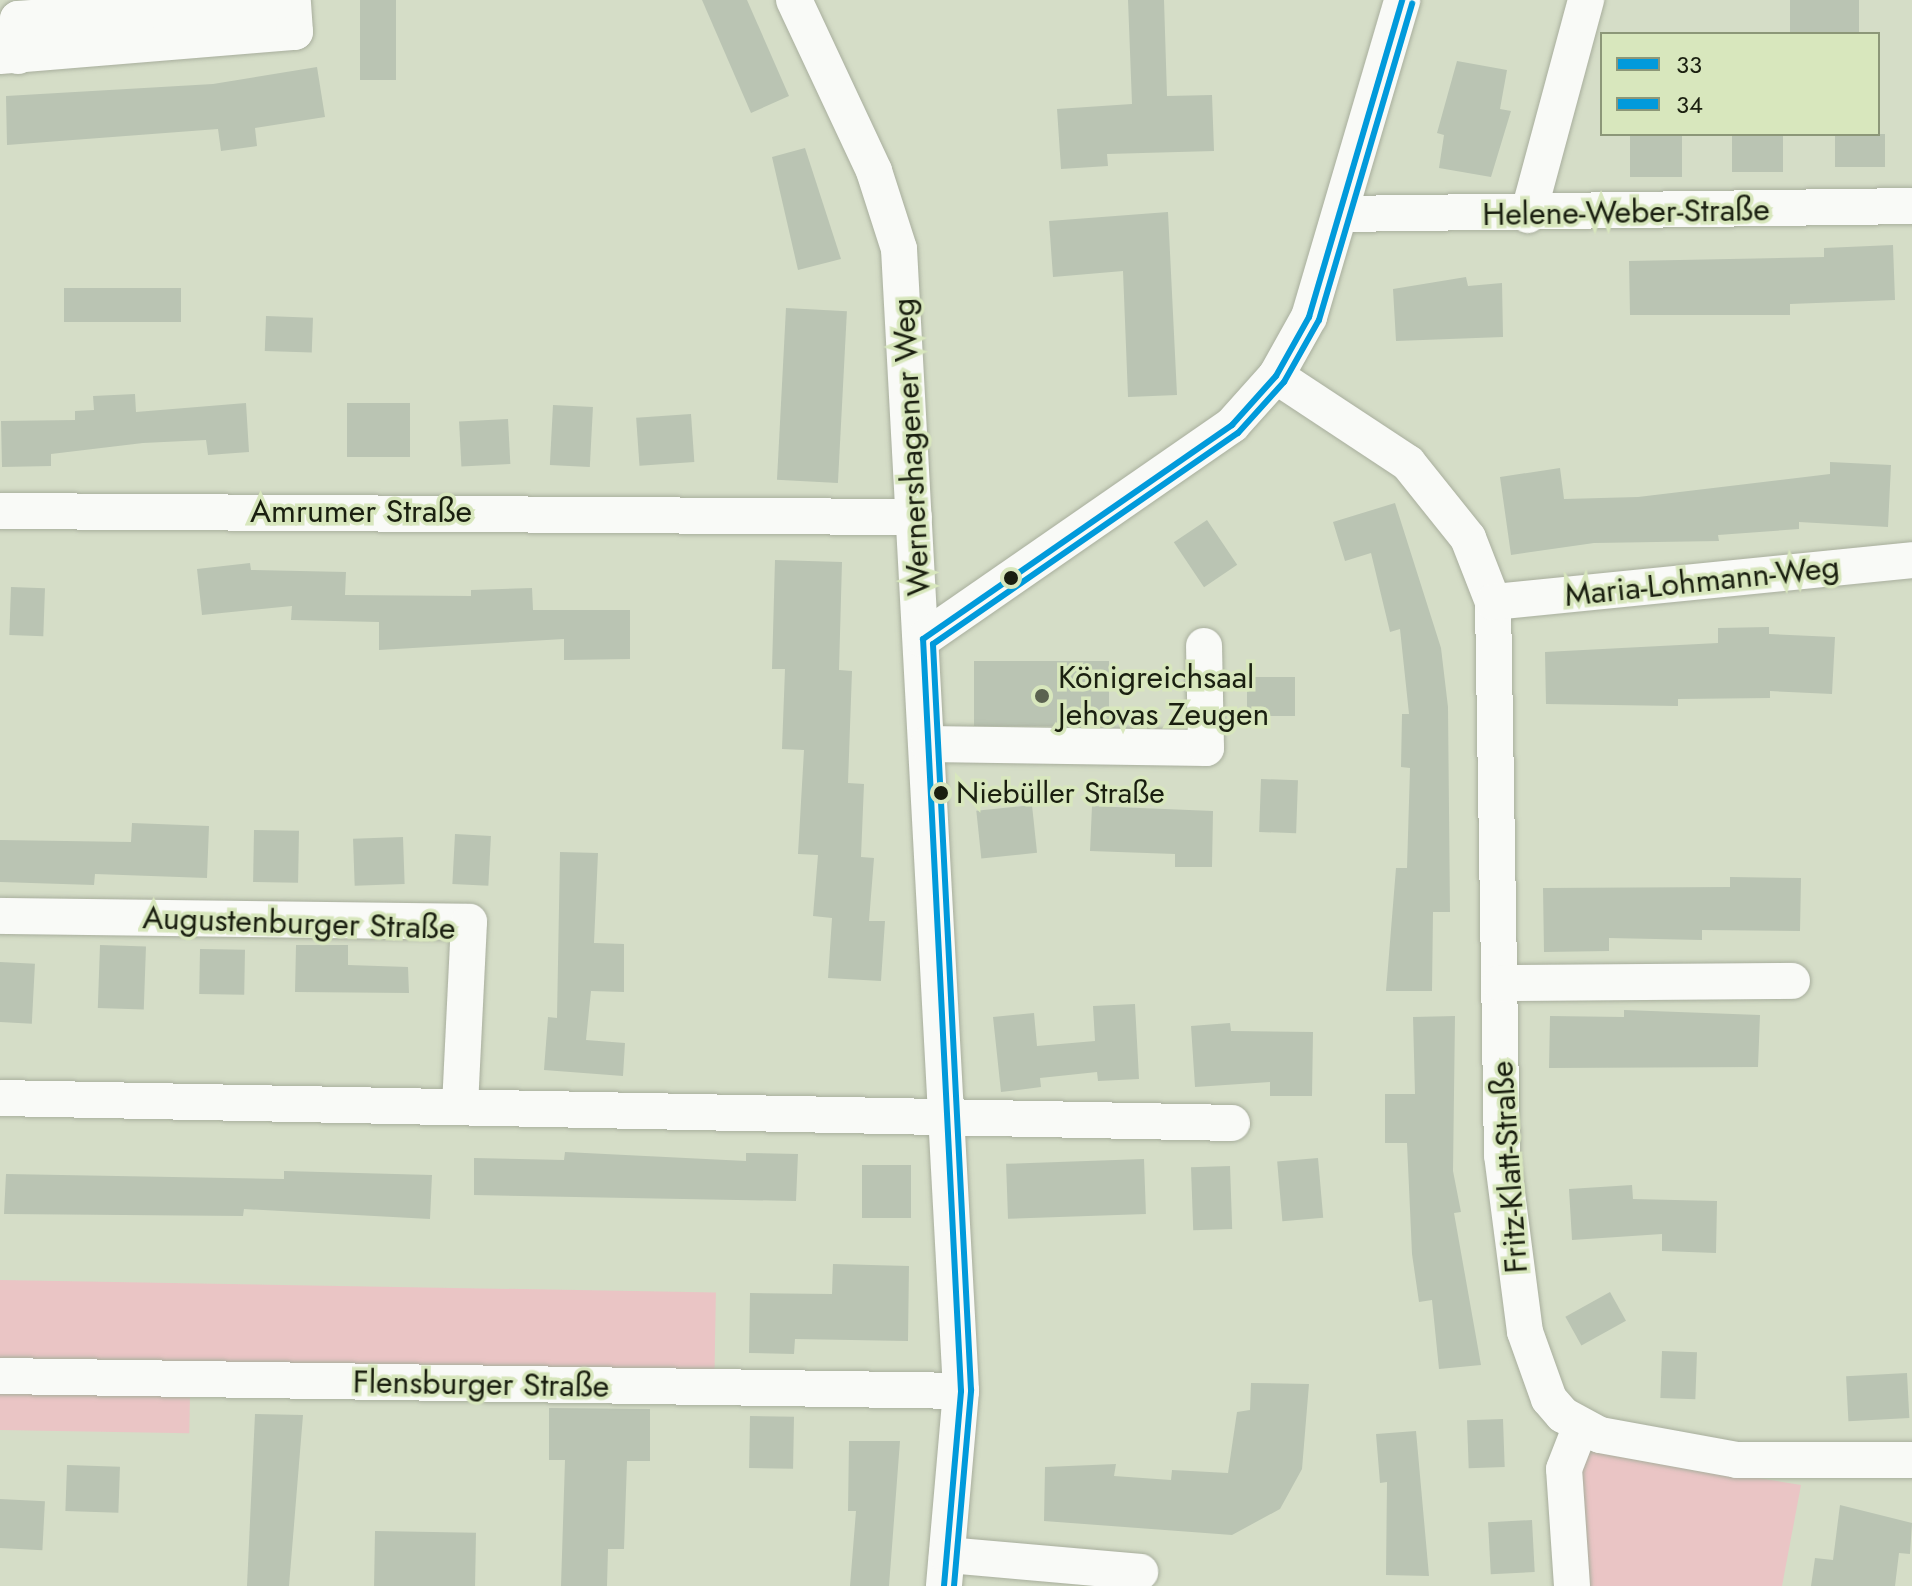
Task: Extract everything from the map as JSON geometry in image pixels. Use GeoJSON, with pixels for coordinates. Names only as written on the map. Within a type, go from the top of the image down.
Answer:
{"type":"FeatureCollection","features":[{"type":"Feature","properties":{"kind":"street"},"geometry":{"type":"LineString","coordinates":[[285,0],[18,19],[9,56],[295,32],[293,0]]}},
{"type":"Feature","properties":{"kind":"street","name":"Wernershagener Weg"},"geometry":{"type":"LineString","coordinates":[[794,0],[874,171],[899,249],[949,1112],[961,1391],[945,1571]]}},
{"type":"Feature","properties":{"kind":"street"},"geometry":{"type":"LineString","coordinates":[[923,639],[1232,425],[1276,376],[1309,317],[1402,0]]}},
{"type":"Feature","properties":{"kind":"street"},"geometry":{"type":"LineString","coordinates":[[1528,215],[1586,0]]}},
{"type":"Feature","properties":{"kind":"street","name":"Helene-Weber-Straße"},"geometry":{"type":"LineString","coordinates":[[1341,214],[1528,215],[1912,206]]}},
{"type":"Feature","properties":{"kind":"street","name":"Fritz-Klatt-Straße"},"geometry":{"type":"LineString","coordinates":[[1276,376],[1415,471],[1468,538],[1493,602],[1502,1155],[1514,1273],[1537,1374],[1563,1415],[1580,1428]]}},
{"type":"Feature","properties":{"kind":"street","name":"Amrumer Straße"},"geometry":{"type":"LineString","coordinates":[[0,511],[914,517]]}},
{"type":"Feature","properties":{"kind":"street","name":"Maria-Lohmann-Weg"},"geometry":{"type":"LineString","coordinates":[[1493,602],[1912,560]]}},
{"type":"Feature","properties":{"kind":"street"},"geometry":{"type":"LineString","coordinates":[[928,744],[1206,748],[1204,646]]}},
{"type":"Feature","properties":{"kind":"street","name":"Augustenburger Straße"},"geometry":{"type":"LineString","coordinates":[[0,916],[469,922],[460,1106]]}},
{"type":"Feature","properties":{"kind":"street"},"geometry":{"type":"LineString","coordinates":[[1500,983],[1792,981]]}},
{"type":"Feature","properties":{"kind":"street"},"geometry":{"type":"LineString","coordinates":[[0,1098],[949,1112],[1232,1123]]}},
{"type":"Feature","properties":{"kind":"street","name":"Flensburger Straße"},"geometry":{"type":"LineString","coordinates":[[0,1376],[961,1391]]}},
{"type":"Feature","properties":{"kind":"street"},"geometry":{"type":"LineString","coordinates":[[1572,1586],[1564,1469],[1580,1428],[1737,1460],[1912,1460]]}},
{"type":"Feature","properties":{"kind":"street"},"geometry":{"type":"LineString","coordinates":[[945,1571],[1140,1572]]}},
{"type":"Feature","properties":{"kind":"shaded area"},"geometry":{"type":"Polygon","coordinates":[[[0,1280],[716,1292],[714,1372],[0,1360],[0,1280]]]}},
{"type":"Feature","properties":{"kind":"shaded area"},"geometry":{"type":"Polygon","coordinates":[[[0,1392],[190,1395],[189,1433],[0,1430],[0,1392]]]}},
{"type":"Feature","properties":{"kind":"shaded area"},"geometry":{"type":"Polygon","coordinates":[[[1585,1449],[1801,1485],[1782,1586],[1582,1586],[1577,1456],[1585,1449]]]}},
{"type":"Feature","properties":{"kind":"building"},"geometry":{"type":"Polygon","coordinates":[[[360,0],[396,0],[396,80],[360,80],[360,0]]]}},
{"type":"Feature","properties":{"kind":"building"},"geometry":{"type":"Polygon","coordinates":[[[702,0],[747,0],[789,96],[751,113],[702,0]]]}},
{"type":"Feature","properties":{"kind":"building"},"geometry":{"type":"Polygon","coordinates":[[[1128,0],[1164,0],[1167,96],[1212,95],[1214,151],[1107,154],[1108,166],[1061,169],[1057,109],[1132,104],[1128,0]]]}},
{"type":"Feature","properties":{"kind":"building"},"geometry":{"type":"Polygon","coordinates":[[[1790,0],[1859,0],[1859,32],[1790,32],[1790,0]]]}},
{"type":"Feature","properties":{"kind":"building"},"geometry":{"type":"Polygon","coordinates":[[[1457,61],[1507,70],[1500,109],[1511,111],[1491,177],[1439,168],[1444,135],[1437,133],[1457,61]]]}},
{"type":"Feature","properties":{"kind":"building"},"geometry":{"type":"Polygon","coordinates":[[[317,67],[325,117],[255,128],[257,146],[221,151],[218,129],[7,145],[6,96],[213,84],[317,67]]]}},
{"type":"Feature","properties":{"kind":"building"},"geometry":{"type":"Polygon","coordinates":[[[1885,134],[1885,167],[1835,167],[1835,136],[1885,134]]]}},
{"type":"Feature","properties":{"kind":"building"},"geometry":{"type":"Polygon","coordinates":[[[1630,136],[1682,136],[1682,177],[1630,177],[1630,136]]]}},
{"type":"Feature","properties":{"kind":"building"},"geometry":{"type":"Polygon","coordinates":[[[1732,136],[1783,136],[1783,172],[1732,172],[1732,136]]]}},
{"type":"Feature","properties":{"kind":"building"},"geometry":{"type":"Polygon","coordinates":[[[805,148],[841,259],[798,270],[772,157],[805,148]]]}},
{"type":"Feature","properties":{"kind":"building"},"geometry":{"type":"Polygon","coordinates":[[[1168,212],[1177,395],[1128,397],[1123,271],[1053,277],[1049,221],[1168,212]]]}},
{"type":"Feature","properties":{"kind":"building"},"geometry":{"type":"Polygon","coordinates":[[[1893,245],[1895,300],[1790,304],[1790,315],[1630,315],[1629,261],[1824,257],[1824,248],[1893,245]]]}},
{"type":"Feature","properties":{"kind":"building"},"geometry":{"type":"Polygon","coordinates":[[[1466,277],[1468,286],[1502,283],[1503,337],[1396,341],[1393,289],[1466,277]]]}},
{"type":"Feature","properties":{"kind":"building"},"geometry":{"type":"Polygon","coordinates":[[[64,288],[181,288],[181,322],[64,322],[64,288]]]}},
{"type":"Feature","properties":{"kind":"building"},"geometry":{"type":"Polygon","coordinates":[[[786,308],[847,311],[838,483],[777,480],[786,308]]]}},
{"type":"Feature","properties":{"kind":"building"},"geometry":{"type":"Polygon","coordinates":[[[266,316],[313,318],[312,353],[265,351],[266,316]]]}},
{"type":"Feature","properties":{"kind":"building"},"geometry":{"type":"Polygon","coordinates":[[[135,394],[136,412],[246,403],[249,452],[208,455],[206,440],[143,443],[51,454],[51,466],[2,467],[1,421],[75,420],[75,411],[94,410],[93,396],[135,394]]]}},
{"type":"Feature","properties":{"kind":"building"},"geometry":{"type":"Polygon","coordinates":[[[347,403],[410,403],[410,457],[347,457],[347,403]]]}},
{"type":"Feature","properties":{"kind":"building"},"geometry":{"type":"Polygon","coordinates":[[[553,405],[593,407],[590,467],[550,465],[553,405]]]}},
{"type":"Feature","properties":{"kind":"building"},"geometry":{"type":"Polygon","coordinates":[[[691,414],[694,462],[639,466],[636,418],[691,414]]]}},
{"type":"Feature","properties":{"kind":"building"},"geometry":{"type":"Polygon","coordinates":[[[508,419],[510,464],[461,467],[459,422],[508,419]]]}},
{"type":"Feature","properties":{"kind":"building"},"geometry":{"type":"Polygon","coordinates":[[[1830,462],[1891,465],[1888,527],[1799,522],[1799,529],[1718,535],[1719,541],[1594,543],[1511,555],[1500,477],[1560,468],[1564,499],[1638,497],[1830,474],[1830,462]]]}},
{"type":"Feature","properties":{"kind":"building"},"geometry":{"type":"Polygon","coordinates":[[[1395,503],[1441,648],[1448,707],[1450,912],[1433,912],[1432,991],[1386,991],[1396,868],[1407,868],[1410,768],[1401,767],[1402,714],[1409,714],[1400,629],[1390,632],[1371,553],[1345,561],[1333,522],[1395,503]]]}},
{"type":"Feature","properties":{"kind":"building"},"geometry":{"type":"Polygon","coordinates":[[[1207,520],[1237,565],[1204,587],[1174,542],[1207,520]]]}},
{"type":"Feature","properties":{"kind":"building"},"geometry":{"type":"Polygon","coordinates":[[[775,560],[842,562],[839,670],[852,671],[848,783],[864,784],[861,857],[874,858],[869,921],[885,921],[881,981],[828,978],[832,918],[813,916],[818,855],[798,854],[804,750],[782,749],[785,669],[772,669],[775,560]]]}},
{"type":"Feature","properties":{"kind":"building"},"geometry":{"type":"Polygon","coordinates":[[[250,563],[251,570],[346,572],[345,595],[471,596],[471,590],[532,588],[533,610],[630,610],[630,659],[564,660],[564,639],[379,650],[379,622],[291,620],[292,606],[202,615],[197,569],[250,563]]]}},
{"type":"Feature","properties":{"kind":"building"},"geometry":{"type":"Polygon","coordinates":[[[11,587],[45,588],[43,636],[9,635],[11,587]]]}},
{"type":"Feature","properties":{"kind":"building"},"geometry":{"type":"Polygon","coordinates":[[[1769,627],[1769,634],[1835,637],[1832,694],[1770,691],[1770,698],[1678,699],[1678,706],[1546,704],[1545,652],[1718,643],[1718,628],[1769,627]]]}},
{"type":"Feature","properties":{"kind":"building","name":"Königreichsaal Jehovas Zeugen"},"geometry":{"type":"Polygon","coordinates":[[[974,661],[1109,661],[1109,726],[974,726],[974,661]]]}},
{"type":"Feature","properties":{"kind":"building"},"geometry":{"type":"Polygon","coordinates":[[[1247,677],[1295,677],[1295,716],[1247,716],[1247,677]]]}},
{"type":"Feature","properties":{"kind":"building"},"geometry":{"type":"Polygon","coordinates":[[[1261,779],[1298,780],[1296,833],[1259,832],[1261,779]]]}},
{"type":"Feature","properties":{"kind":"building"},"geometry":{"type":"Polygon","coordinates":[[[1032,805],[1037,853],[981,859],[976,811],[1032,805]]]}},
{"type":"Feature","properties":{"kind":"building"},"geometry":{"type":"Polygon","coordinates":[[[1092,806],[1213,811],[1212,867],[1175,867],[1175,854],[1090,851],[1092,806]]]}},
{"type":"Feature","properties":{"kind":"building"},"geometry":{"type":"Polygon","coordinates":[[[132,823],[209,826],[207,878],[95,874],[94,885],[0,882],[0,840],[131,842],[132,823]]]}},
{"type":"Feature","properties":{"kind":"building"},"geometry":{"type":"Polygon","coordinates":[[[254,830],[299,831],[298,883],[253,882],[254,830]]]}},
{"type":"Feature","properties":{"kind":"building"},"geometry":{"type":"Polygon","coordinates":[[[455,834],[491,836],[488,886],[452,884],[455,834]]]}},
{"type":"Feature","properties":{"kind":"building"},"geometry":{"type":"Polygon","coordinates":[[[403,837],[405,884],[355,886],[353,839],[403,837]]]}},
{"type":"Feature","properties":{"kind":"building"},"geometry":{"type":"Polygon","coordinates":[[[560,852],[598,853],[594,943],[624,944],[624,992],[591,991],[586,1040],[625,1043],[623,1076],[544,1070],[548,1017],[557,1018],[560,852]]]}},
{"type":"Feature","properties":{"kind":"building"},"geometry":{"type":"Polygon","coordinates":[[[1730,877],[1801,878],[1800,931],[1702,930],[1702,940],[1609,938],[1609,951],[1544,952],[1543,888],[1730,887],[1730,877]]]}},
{"type":"Feature","properties":{"kind":"building"},"geometry":{"type":"Polygon","coordinates":[[[100,945],[146,947],[144,1010],[98,1008],[100,945]]]}},
{"type":"Feature","properties":{"kind":"building"},"geometry":{"type":"Polygon","coordinates":[[[296,945],[348,945],[348,965],[408,967],[409,993],[295,992],[296,945]]]}},
{"type":"Feature","properties":{"kind":"building"},"geometry":{"type":"Polygon","coordinates":[[[200,949],[245,950],[244,995],[199,994],[200,949]]]}},
{"type":"Feature","properties":{"kind":"building"},"geometry":{"type":"Polygon","coordinates":[[[0,962],[35,964],[32,1024],[0,1022],[0,962]]]}},
{"type":"Feature","properties":{"kind":"building"},"geometry":{"type":"Polygon","coordinates":[[[1135,1004],[1139,1079],[1098,1081],[1097,1072],[1040,1078],[1041,1087],[1001,1092],[993,1017],[1034,1013],[1037,1046],[1095,1041],[1093,1006],[1135,1004]]]}},
{"type":"Feature","properties":{"kind":"building"},"geometry":{"type":"Polygon","coordinates":[[[1624,1010],[1760,1015],[1758,1067],[1549,1068],[1550,1016],[1624,1017],[1624,1010]]]}},
{"type":"Feature","properties":{"kind":"building"},"geometry":{"type":"Polygon","coordinates":[[[1455,1016],[1453,1171],[1461,1212],[1454,1213],[1481,1365],[1439,1369],[1432,1300],[1419,1302],[1412,1254],[1407,1143],[1385,1143],[1385,1094],[1415,1094],[1413,1017],[1455,1016]]]}},
{"type":"Feature","properties":{"kind":"building"},"geometry":{"type":"Polygon","coordinates":[[[1230,1023],[1231,1031],[1313,1032],[1312,1096],[1270,1096],[1270,1082],[1195,1087],[1191,1026],[1230,1023]]]}},
{"type":"Feature","properties":{"kind":"building"},"geometry":{"type":"Polygon","coordinates":[[[565,1152],[746,1161],[746,1153],[798,1154],[796,1201],[474,1195],[474,1158],[564,1160],[565,1152]]]}},
{"type":"Feature","properties":{"kind":"building"},"geometry":{"type":"Polygon","coordinates":[[[1318,1158],[1323,1218],[1282,1221],[1277,1162],[1318,1158]]]}},
{"type":"Feature","properties":{"kind":"building"},"geometry":{"type":"Polygon","coordinates":[[[1144,1159],[1146,1214],[1008,1219],[1006,1164],[1144,1159]]]}},
{"type":"Feature","properties":{"kind":"building"},"geometry":{"type":"Polygon","coordinates":[[[862,1165],[911,1165],[911,1218],[862,1218],[862,1165]]]}},
{"type":"Feature","properties":{"kind":"building"},"geometry":{"type":"Polygon","coordinates":[[[1230,1166],[1232,1229],[1193,1230],[1191,1167],[1230,1166]]]}},
{"type":"Feature","properties":{"kind":"building"},"geometry":{"type":"Polygon","coordinates":[[[284,1171],[432,1175],[430,1219],[244,1209],[243,1216],[4,1214],[6,1174],[284,1179],[284,1171]]]}},
{"type":"Feature","properties":{"kind":"building"},"geometry":{"type":"Polygon","coordinates":[[[1632,1185],[1633,1199],[1717,1201],[1716,1253],[1662,1251],[1662,1234],[1572,1240],[1569,1189],[1632,1185]]]}},
{"type":"Feature","properties":{"kind":"building"},"geometry":{"type":"Polygon","coordinates":[[[833,1264],[909,1266],[908,1341],[795,1339],[794,1354],[749,1353],[750,1293],[832,1294],[833,1264]]]}},
{"type":"Feature","properties":{"kind":"building"},"geometry":{"type":"Polygon","coordinates":[[[1610,1292],[1626,1321],[1581,1346],[1565,1317],[1610,1292]]]}},
{"type":"Feature","properties":{"kind":"building"},"geometry":{"type":"Polygon","coordinates":[[[1662,1351],[1697,1352],[1695,1399],[1660,1398],[1662,1351]]]}},
{"type":"Feature","properties":{"kind":"building"},"geometry":{"type":"Polygon","coordinates":[[[1907,1373],[1909,1418],[1848,1421],[1846,1376],[1907,1373]]]}},
{"type":"Feature","properties":{"kind":"building"},"geometry":{"type":"Polygon","coordinates":[[[1251,1383],[1309,1384],[1302,1469],[1280,1509],[1232,1535],[1044,1521],[1045,1467],[1116,1464],[1114,1476],[1171,1480],[1172,1470],[1228,1473],[1237,1412],[1250,1410],[1251,1383]]]}},
{"type":"Feature","properties":{"kind":"building"},"geometry":{"type":"Polygon","coordinates":[[[549,1408],[650,1409],[650,1461],[627,1461],[624,1549],[608,1549],[607,1586],[561,1586],[565,1460],[549,1460],[549,1408]]]}},
{"type":"Feature","properties":{"kind":"building"},"geometry":{"type":"Polygon","coordinates":[[[255,1414],[303,1415],[289,1586],[247,1586],[255,1414]]]}},
{"type":"Feature","properties":{"kind":"building"},"geometry":{"type":"Polygon","coordinates":[[[750,1416],[794,1417],[793,1469],[749,1468],[750,1416]]]}},
{"type":"Feature","properties":{"kind":"building"},"geometry":{"type":"Polygon","coordinates":[[[1503,1419],[1505,1467],[1469,1468],[1467,1420],[1503,1419]]]}},
{"type":"Feature","properties":{"kind":"building"},"geometry":{"type":"Polygon","coordinates":[[[1416,1431],[1429,1576],[1386,1575],[1387,1482],[1380,1483],[1376,1434],[1416,1431]]]}},
{"type":"Feature","properties":{"kind":"building"},"geometry":{"type":"Polygon","coordinates":[[[849,1441],[900,1441],[889,1586],[850,1586],[856,1511],[848,1511],[849,1441]]]}},
{"type":"Feature","properties":{"kind":"building"},"geometry":{"type":"Polygon","coordinates":[[[67,1465],[120,1467],[118,1513],[65,1511],[67,1465]]]}},
{"type":"Feature","properties":{"kind":"building"},"geometry":{"type":"Polygon","coordinates":[[[0,1499],[45,1501],[42,1550],[0,1548],[0,1499]]]}},
{"type":"Feature","properties":{"kind":"building"},"geometry":{"type":"Polygon","coordinates":[[[1840,1505],[1912,1523],[1910,1554],[1899,1553],[1895,1586],[1811,1586],[1815,1558],[1833,1560],[1840,1505]]]}},
{"type":"Feature","properties":{"kind":"building"},"geometry":{"type":"Polygon","coordinates":[[[1532,1520],[1535,1572],[1491,1574],[1488,1522],[1532,1520]]]}},
{"type":"Feature","properties":{"kind":"building"},"geometry":{"type":"Polygon","coordinates":[[[375,1531],[476,1533],[475,1586],[374,1586],[375,1531]]]}},
{"type":"Feature","properties":{"kind":"transit line","name":"33"},"geometry":{"type":"LineString","coordinates":[[944,1586],[961,1391],[923,639],[1232,425],[1276,376],[1309,317],[1402,0]]}},
{"type":"Feature","properties":{"kind":"transit line","name":"34"},"geometry":{"type":"LineString","coordinates":[[954,1586],[971,1390],[933,644],[1238,433],[1284,382],[1319,320],[1412,3]]}},
{"type":"Feature","properties":{"kind":"place","name":"Königreichsaal Jehovas Zeugen"},"geometry":{"type":"Point","coordinates":[1042,696]}},
{"type":"Feature","properties":{"kind":"place","name":"Niebüller Straße"},"geometry":{"type":"Point","coordinates":[941,793]}}]}
